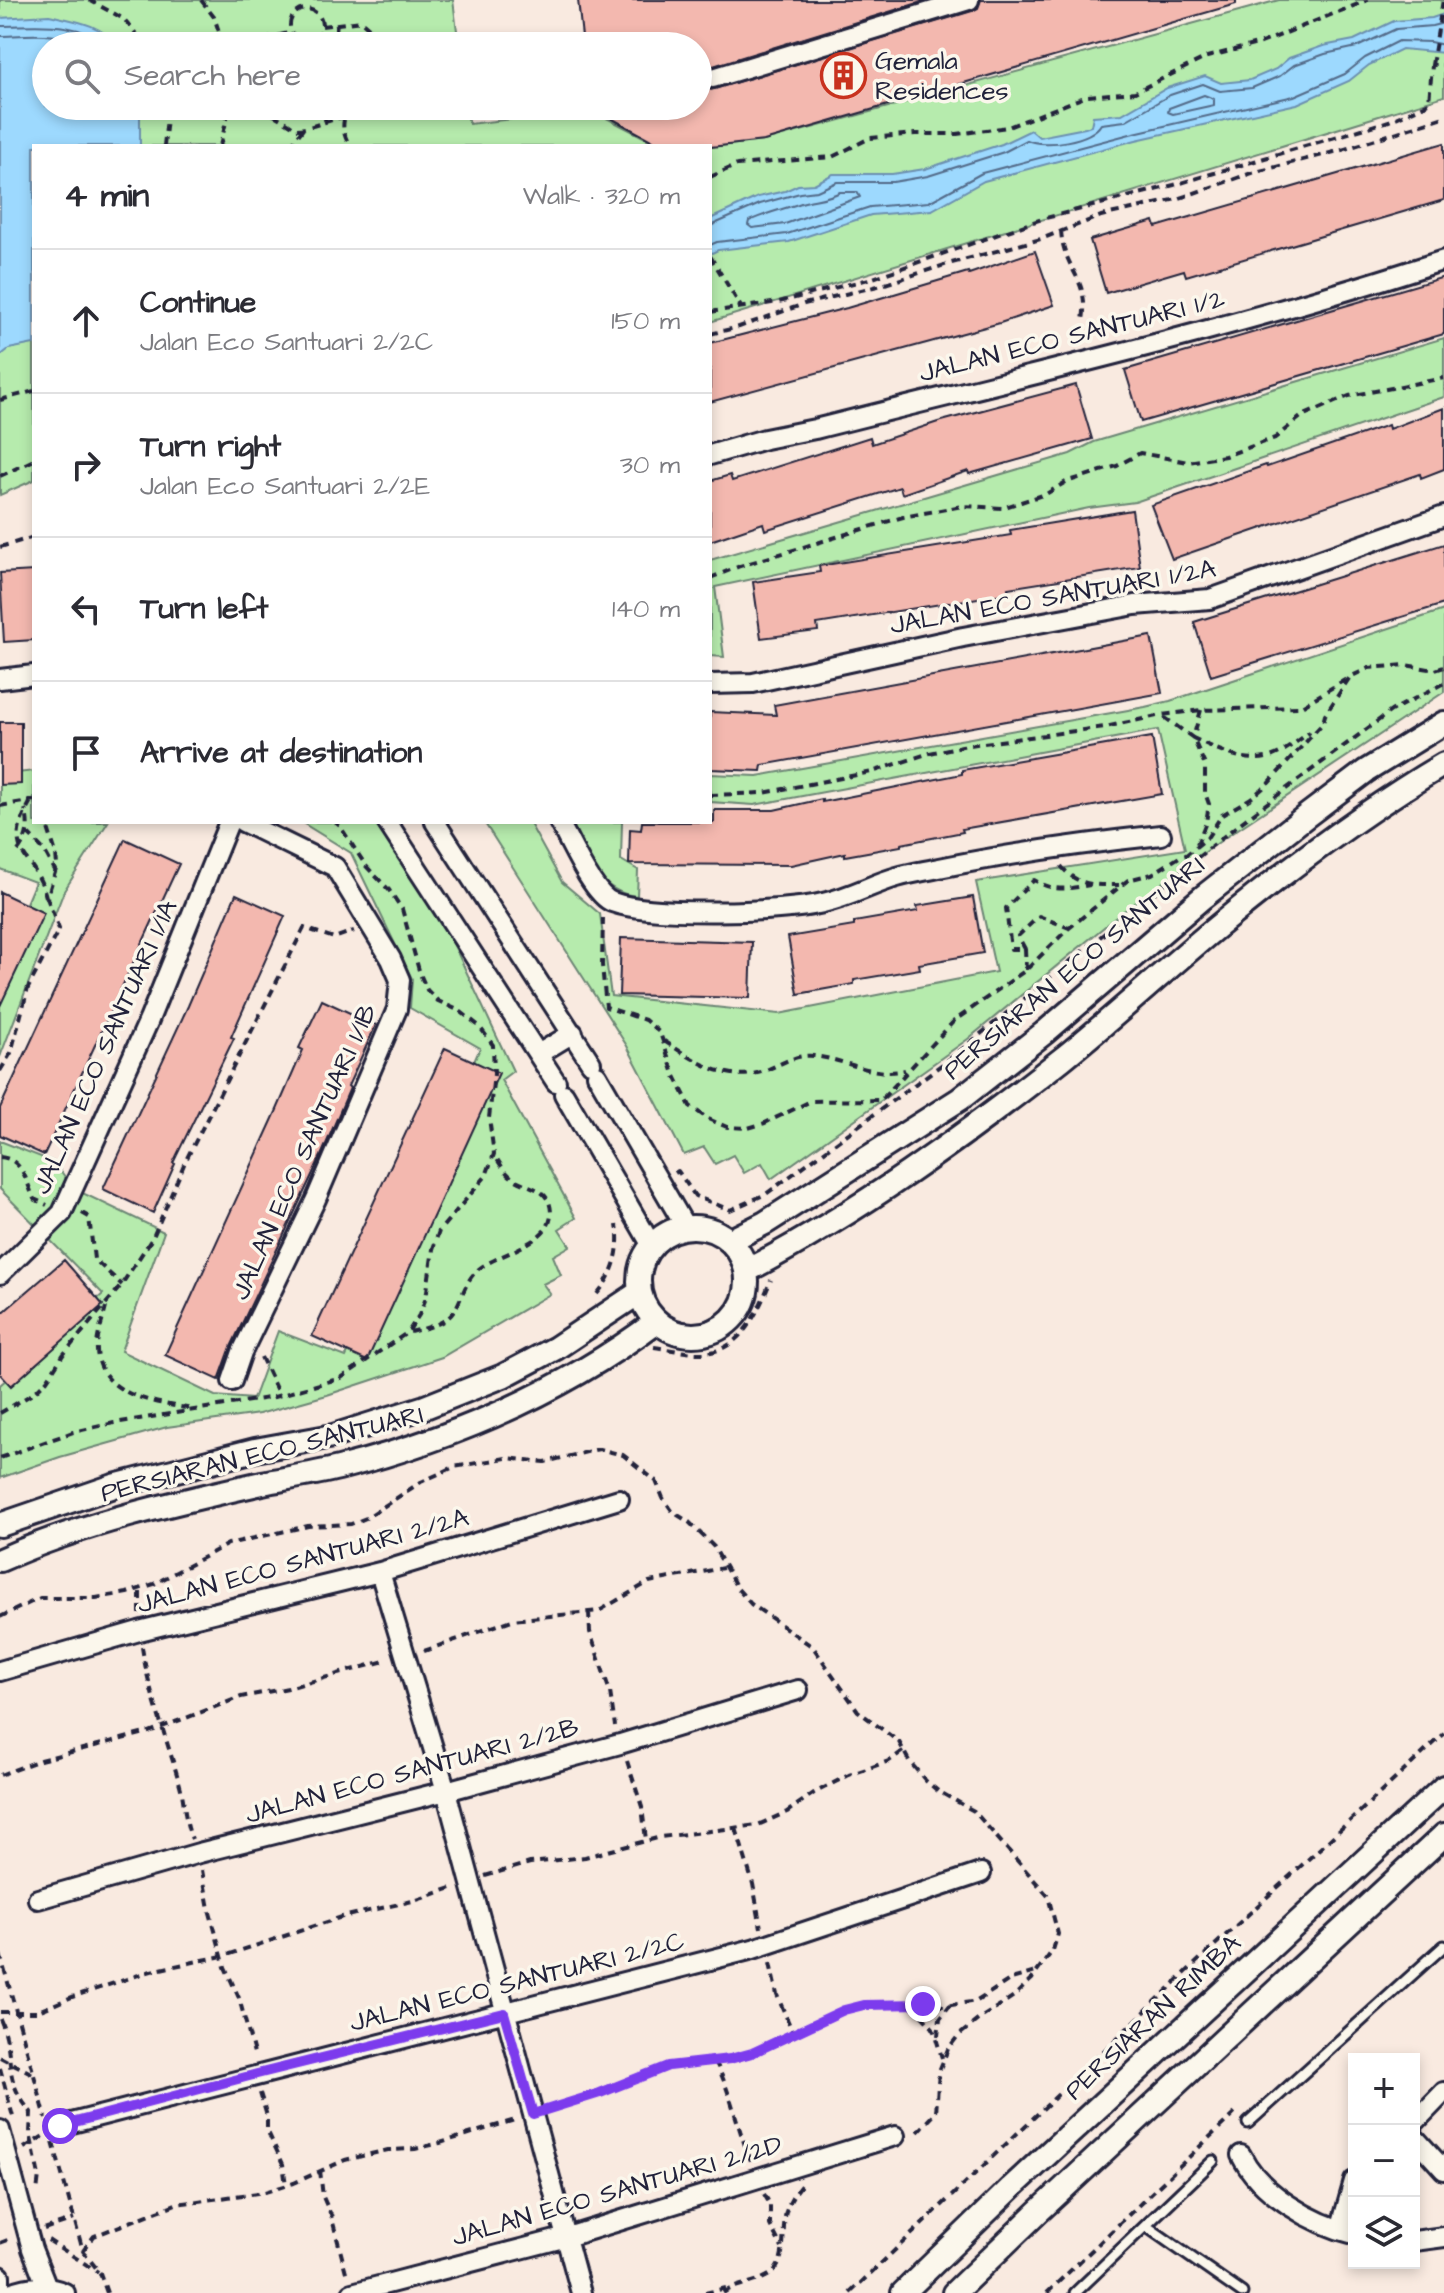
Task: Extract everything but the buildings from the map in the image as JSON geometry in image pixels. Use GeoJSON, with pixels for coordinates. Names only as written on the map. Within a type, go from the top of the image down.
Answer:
{"type":"FeatureCollection","features":[{"type":"Feature","properties":{"kind":"street"},"geometry":{"type":"LineString","coordinates":[[713,78],[969,0]]}},
{"type":"Feature","properties":{"kind":"street","name":"JALAN ECO SANTUARI 1/2"},"geometry":{"type":"LineString","coordinates":[[712,454],[1221,325],[1444,260]]}},
{"type":"Feature","properties":{"kind":"street","name":"JALAN ECO SANTUARI 1/2A"},"geometry":{"type":"LineString","coordinates":[[712,684],[753,683],[963,637],[1135,605],[1210,599],[1444,516]]}},
{"type":"Feature","properties":{"kind":"street"},"geometry":{"type":"LineString","coordinates":[[0,679],[32,675]]}},
{"type":"Feature","properties":{"kind":"street","name":"PERSIARAN ECO SANTUARI"},"geometry":{"type":"LineString","coordinates":[[729,1241],[802,1201],[960,1099],[1044,1033],[1203,897],[1294,826],[1366,771],[1444,723]]}},
{"type":"Feature","properties":{"kind":"street"},"geometry":{"type":"LineString","coordinates":[[746,1271],[858,1206],[978,1123],[1063,1058],[1224,921],[1385,798],[1444,764]]}},
{"type":"Feature","properties":{"kind":"street","name":"JALAN ECO SANTUARI 1/1A"},"geometry":{"type":"LineString","coordinates":[[0,1274],[62,1213],[149,1020],[228,824]]}},
{"type":"Feature","properties":{"kind":"street","name":"JALAN ECO SANTUARI 1/1B"},"geometry":{"type":"LineString","coordinates":[[232,1381],[249,1338],[316,1199],[397,1009],[400,980],[368,917],[335,867],[247,824]]}},
{"type":"Feature","properties":{"kind":"street"},"geometry":{"type":"LineString","coordinates":[[388,824],[540,1053],[652,1246]]}},
{"type":"Feature","properties":{"kind":"street"},"geometry":{"type":"LineString","coordinates":[[436,824],[573,1033],[686,1228]]}},
{"type":"Feature","properties":{"kind":"street"},"geometry":{"type":"LineString","coordinates":[[560,824],[592,880],[609,901],[633,907],[699,911],[779,909],[820,904],[858,894],[896,877],[1049,847],[1161,835]]}},
{"type":"Feature","properties":{"kind":"street"},"geometry":{"type":"LineString","coordinates":[[540,1053],[573,1033]]}},
{"type":"Feature","properties":{"kind":"street"},"geometry":{"type":"LineString","coordinates":[[686,1228],[717,1232],[740,1255],[746,1271],[747,1287],[742,1304],[720,1328],[704,1334],[671,1330],[657,1321],[646,1308],[640,1292],[641,1268],[652,1246],[662,1237],[686,1228]]}},
{"type":"Feature","properties":{"kind":"street","name":"PERSIARAN ECO SANTUARI"},"geometry":{"type":"LineString","coordinates":[[0,1525],[114,1486],[255,1450],[333,1436],[425,1407],[503,1376],[556,1348],[640,1292]]}},
{"type":"Feature","properties":{"kind":"street","name":"PERSIARAN ECO SANTUARI"},"geometry":{"type":"LineString","coordinates":[[0,1560],[123,1516],[339,1468],[438,1438],[517,1406],[621,1348],[657,1321]]}},
{"type":"Feature","properties":{"kind":"street","name":"JALAN ECO SANTUARI 2/2A"},"geometry":{"type":"LineString","coordinates":[[0,1671],[139,1631],[380,1572],[619,1499]]}},
{"type":"Feature","properties":{"kind":"street"},"geometry":{"type":"LineString","coordinates":[[380,1572],[446,1791],[581,2293]]}},
{"type":"Feature","properties":{"kind":"street","name":"JALAN ECO SANTUARI 2/2B"},"geometry":{"type":"LineString","coordinates":[[38,1899],[199,1853],[620,1744],[798,1690]]}},
{"type":"Feature","properties":{"kind":"street","name":"PERSIARAN RIMBA"},"geometry":{"type":"LineString","coordinates":[[903,2293],[1011,2188],[1444,1787]]}},
{"type":"Feature","properties":{"kind":"street"},"geometry":{"type":"LineString","coordinates":[[954,2293],[1444,1835]]}},
{"type":"Feature","properties":{"kind":"street","name":"JALAN ECO SANTUARI 2/2C"},"geometry":{"type":"LineString","coordinates":[[55,2129],[257,2074],[753,1949],[981,1873]]}},
{"type":"Feature","properties":{"kind":"street"},"geometry":{"type":"LineString","coordinates":[[1420,2117],[1444,2092]]}},
{"type":"Feature","properties":{"kind":"street"},"geometry":{"type":"LineString","coordinates":[[0,2130],[34,2259],[56,2290]]}},
{"type":"Feature","properties":{"kind":"street","name":"JALAN ECO SANTUARI 2/2D"},"geometry":{"type":"LineString","coordinates":[[350,2286],[567,2237],[758,2178],[900,2141]]}},
{"type":"Feature","properties":{"kind":"street"},"geometry":{"type":"LineString","coordinates":[[1420,2144],[1444,2170]]}},
{"type":"Feature","properties":{"kind":"street"},"geometry":{"type":"LineString","coordinates":[[1241,2155],[1254,2175],[1321,2225],[1347,2232],[1352,2197]]}},
{"type":"Feature","properties":{"kind":"street"},"geometry":{"type":"LineString","coordinates":[[1420,2240],[1444,2237]]}},
{"type":"Feature","properties":{"kind":"street"},"geometry":{"type":"LineString","coordinates":[[0,2276],[0,2293]]}},
{"type":"Feature","properties":{"kind":"street"},"geometry":{"type":"LineString","coordinates":[[11,2293],[35,2286],[56,2290]]}},
{"type":"Feature","properties":{"kind":"lane"},"geometry":{"type":"LineString","coordinates":[[1248,2123],[1442,1951]]}},
{"type":"Feature","properties":{"kind":"lane"},"geometry":{"type":"LineString","coordinates":[[1075,2293],[1213,2161]]}},
{"type":"Feature","properties":{"kind":"lane"},"geometry":{"type":"LineString","coordinates":[[1146,2226],[1242,2293]]}},
{"type":"Feature","properties":{"kind":"path"},"geometry":{"type":"LineString","coordinates":[[89,0],[124,19],[135,32]]}},
{"type":"Feature","properties":{"kind":"path"},"geometry":{"type":"LineString","coordinates":[[201,0],[214,17],[219,32]]}},
{"type":"Feature","properties":{"kind":"path"},"geometry":{"type":"LineString","coordinates":[[712,176],[737,165],[832,157],[870,138],[957,134],[1008,127],[1087,96],[1135,92],[1207,57],[1261,43],[1368,0]]}},
{"type":"Feature","properties":{"kind":"path"},"geometry":{"type":"LineString","coordinates":[[712,312],[779,302],[873,278],[1042,219],[1174,185],[1389,121],[1429,103],[1443,0]]}},
{"type":"Feature","properties":{"kind":"path"},"geometry":{"type":"LineString","coordinates":[[292,32],[292,18],[303,10],[317,13],[322,26],[320,32]]}},
{"type":"Feature","properties":{"kind":"path"},"geometry":{"type":"LineString","coordinates":[[322,26],[361,21],[371,32]]}},
{"type":"Feature","properties":{"kind":"path"},"geometry":{"type":"LineString","coordinates":[[336,32],[337,23]]}},
{"type":"Feature","properties":{"kind":"path"},"geometry":{"type":"LineString","coordinates":[[1432,65],[1444,65]]}},
{"type":"Feature","properties":{"kind":"path"},"geometry":{"type":"LineString","coordinates":[[712,334],[804,304],[1041,239],[1134,207],[1177,199],[1252,173],[1342,150],[1444,117]]}},
{"type":"Feature","properties":{"kind":"path"},"geometry":{"type":"LineString","coordinates":[[164,144],[167,120]]}},
{"type":"Feature","properties":{"kind":"path"},"geometry":{"type":"LineString","coordinates":[[220,144],[226,120]]}},
{"type":"Feature","properties":{"kind":"path"},"geometry":{"type":"LineString","coordinates":[[278,120],[296,129],[330,120]]}},
{"type":"Feature","properties":{"kind":"path"},"geometry":{"type":"LineString","coordinates":[[344,120],[343,135],[349,144]]}},
{"type":"Feature","properties":{"kind":"path"},"geometry":{"type":"LineString","coordinates":[[292,144],[303,129]]}},
{"type":"Feature","properties":{"kind":"path"},"geometry":{"type":"LineString","coordinates":[[1061,230],[1067,261],[1085,294],[1083,320]]}},
{"type":"Feature","properties":{"kind":"path"},"geometry":{"type":"LineString","coordinates":[[712,259],[741,307]]}},
{"type":"Feature","properties":{"kind":"path"},"geometry":{"type":"LineString","coordinates":[[712,577],[903,517],[962,506],[1002,508],[1046,494],[1066,482],[1117,466],[1140,453],[1188,462],[1225,456],[1275,438],[1302,416],[1349,396],[1444,378]]}},
{"type":"Feature","properties":{"kind":"path"},"geometry":{"type":"LineString","coordinates":[[0,400],[32,392]]}},
{"type":"Feature","properties":{"kind":"path"},"geometry":{"type":"LineString","coordinates":[[0,476],[32,461]]}},
{"type":"Feature","properties":{"kind":"path"},"geometry":{"type":"LineString","coordinates":[[0,547],[32,538]]}},
{"type":"Feature","properties":{"kind":"path"},"geometry":{"type":"LineString","coordinates":[[712,795],[763,793],[872,772],[962,746],[1105,727],[1162,715],[1201,710],[1300,707],[1369,668],[1405,665],[1435,670],[1444,667]]}},
{"type":"Feature","properties":{"kind":"path"},"geometry":{"type":"LineString","coordinates":[[1162,715],[1193,738],[1225,752],[1265,759],[1280,753],[1323,723],[1350,677]]}},
{"type":"Feature","properties":{"kind":"path"},"geometry":{"type":"LineString","coordinates":[[660,1181],[678,1171],[695,1196],[730,1210],[766,1194],[956,1054],[1239,824],[1391,711],[1444,683]]}},
{"type":"Feature","properties":{"kind":"path"},"geometry":{"type":"LineString","coordinates":[[1195,847],[1206,822],[1209,804],[1205,793],[1205,765],[1193,738],[1201,710]]}},
{"type":"Feature","properties":{"kind":"path"},"geometry":{"type":"LineString","coordinates":[[603,915],[602,965],[606,1007],[645,1020],[660,1033],[674,1074],[690,1106],[708,1119],[727,1127],[748,1128],[811,1101],[881,1100],[954,1021],[1026,970],[1069,928],[1128,880],[1152,874],[1186,855],[1207,838],[1222,815],[1251,798],[1280,772],[1315,729]]}},
{"type":"Feature","properties":{"kind":"path"},"geometry":{"type":"LineString","coordinates":[[0,806],[32,800]]}},
{"type":"Feature","properties":{"kind":"path"},"geometry":{"type":"LineString","coordinates":[[0,1071],[11,1053],[28,988],[59,929],[40,877],[18,851],[15,836],[25,809],[32,800]]}},
{"type":"Feature","properties":{"kind":"path"},"geometry":{"type":"LineString","coordinates":[[18,851],[27,833],[28,816],[25,809]]}},
{"type":"Feature","properties":{"kind":"path"},"geometry":{"type":"LineString","coordinates":[[28,816],[32,817]]}},
{"type":"Feature","properties":{"kind":"path"},"geometry":{"type":"LineString","coordinates":[[47,824],[56,853],[56,872],[47,898]]}},
{"type":"Feature","properties":{"kind":"path"},"geometry":{"type":"LineString","coordinates":[[338,824],[366,866],[402,909],[427,990],[438,1001],[460,1011],[479,1026],[493,1045],[494,1074],[489,1118],[494,1154],[486,1176],[439,1231],[433,1249],[426,1298],[408,1332]]}},
{"type":"Feature","properties":{"kind":"path"},"geometry":{"type":"LineString","coordinates":[[27,833],[44,850],[56,872]]}},
{"type":"Feature","properties":{"kind":"path"},"geometry":{"type":"LineString","coordinates":[[1049,847],[1062,869],[1071,877],[1090,885]]}},
{"type":"Feature","properties":{"kind":"path"},"geometry":{"type":"LineString","coordinates":[[1025,949],[1011,949],[1006,908],[1034,880],[1061,890],[1090,885],[1122,885]]}},
{"type":"Feature","properties":{"kind":"path"},"geometry":{"type":"LineString","coordinates":[[1026,970],[1025,949],[1018,936],[1039,916],[1069,928]]}},
{"type":"Feature","properties":{"kind":"path"},"geometry":{"type":"LineString","coordinates":[[0,1413],[34,1393],[47,1380],[63,1355],[106,1305],[153,1237],[185,1162],[304,928],[334,938],[355,931],[368,917]]}},
{"type":"Feature","properties":{"kind":"path"},"geometry":{"type":"LineString","coordinates":[[662,1040],[715,1070],[734,1075],[761,1072],[784,1060],[811,1055],[891,1074],[906,1070]]}},
{"type":"Feature","properties":{"kind":"path"},"geometry":{"type":"LineString","coordinates":[[0,1458],[73,1432],[279,1396],[341,1378],[408,1332],[446,1319],[452,1315],[468,1280],[481,1268],[536,1238],[548,1226],[551,1215],[549,1202],[540,1189],[510,1176],[494,1154]]}},
{"type":"Feature","properties":{"kind":"path"},"geometry":{"type":"LineString","coordinates":[[595,1296],[616,1263],[620,1242],[615,1212],[627,1201]]}},
{"type":"Feature","properties":{"kind":"path"},"geometry":{"type":"LineString","coordinates":[[106,1305],[97,1352],[110,1382],[140,1398],[199,1410]]}},
{"type":"Feature","properties":{"kind":"path"},"geometry":{"type":"LineString","coordinates":[[249,1338],[279,1396]]}},
{"type":"Feature","properties":{"kind":"path"},"geometry":{"type":"LineString","coordinates":[[0,1617],[40,1598],[96,1598],[140,1589],[228,1544],[308,1526],[351,1524],[366,1518],[421,1482],[454,1467],[506,1458],[545,1462],[599,1449],[623,1455],[656,1481],[673,1512],[689,1522],[714,1547],[723,1568],[751,1604],[813,1647],[858,1711],[899,1742],[909,1761],[926,1781],[974,1811],[1048,1896],[1058,1934],[1053,1950],[1038,1972],[1014,1996],[958,2036],[942,2062]]}},
{"type":"Feature","properties":{"kind":"path"},"geometry":{"type":"LineString","coordinates":[[0,1775],[40,1760],[134,1737],[241,1697],[288,1688],[406,1656],[512,1620],[599,1611],[649,1582],[723,1568]]}},
{"type":"Feature","properties":{"kind":"path"},"geometry":{"type":"LineString","coordinates":[[140,1589],[139,1631],[146,1677],[182,1792],[186,1825],[199,1853],[209,1909],[225,1967],[253,2042],[267,2130],[283,2164],[286,2185]]}},
{"type":"Feature","properties":{"kind":"path"},"geometry":{"type":"LineString","coordinates":[[850,2293],[1189,1969],[1444,1734]]}},
{"type":"Feature","properties":{"kind":"path"},"geometry":{"type":"LineString","coordinates":[[83,2251],[94,2236],[176,2204],[240,2196],[286,2185],[363,2155],[440,2143],[600,2093],[668,2066],[752,2053],[844,2010],[864,2005],[951,2005],[977,2001],[1011,1979],[1038,1972]]}},
{"type":"Feature","properties":{"kind":"path"},"geometry":{"type":"LineString","coordinates":[[910,2003],[927,2019],[938,2039]]}},
{"type":"Feature","properties":{"kind":"path"},"geometry":{"type":"LineString","coordinates":[[900,2141],[936,2113],[942,2062],[938,2039],[940,2018],[951,2005]]}},
{"type":"Feature","properties":{"kind":"path"},"geometry":{"type":"LineString","coordinates":[[0,2019],[5,2031],[13,2086],[31,2112],[31,2143],[39,2176],[35,2202]]}},
{"type":"Feature","properties":{"kind":"path"},"geometry":{"type":"LineString","coordinates":[[0,2057],[33,2074]]}},
{"type":"Feature","properties":{"kind":"path"},"geometry":{"type":"LineString","coordinates":[[715,2061],[726,2083],[738,2131],[770,2204],[770,2225],[782,2249]]}},
{"type":"Feature","properties":{"kind":"path"},"geometry":{"type":"LineString","coordinates":[[22,2150],[55,2129]]}},
{"type":"Feature","properties":{"kind":"path"},"geometry":{"type":"LineString","coordinates":[[320,2170],[323,2197],[331,2215],[350,2286]]}},
{"type":"Feature","properties":{"kind":"path"},"geometry":{"type":"LineString","coordinates":[[705,2293],[760,2280],[774,2271],[782,2249],[785,2215],[802,2184]]}},
{"type":"Feature","properties":{"kind":"path"},"geometry":{"type":"LineString","coordinates":[[42,2229],[49,2241],[100,2273]]}},
{"type":"Feature","properties":{"kind":"path"},"geometry":{"type":"LineString","coordinates":[[723,2293],[733,2287]]}},
{"type":"Feature","properties":{"kind":"green space"},"geometry":{"type":"Polygon","coordinates":[[[0,0],[453,0],[457,32],[32,32],[32,120],[468,120],[469,124],[504,120],[610,120],[657,144],[32,144],[32,481],[0,495],[0,0]]]}},
{"type":"Feature","properties":{"kind":"green space"},"geometry":{"type":"Polygon","coordinates":[[[1279,0],[1444,0],[1444,96],[712,321],[712,147],[764,141],[1279,0]]]}},
{"type":"Feature","properties":{"kind":"green space"},"geometry":{"type":"Polygon","coordinates":[[[1444,338],[1444,397],[1135,502],[1089,508],[715,587],[724,657],[712,656],[712,559],[1070,454],[1094,442],[1444,338]]]}},
{"type":"Feature","properties":{"kind":"green space"},"geometry":{"type":"Polygon","coordinates":[[[1444,610],[1444,692],[1226,837],[1121,913],[968,1039],[771,1179],[762,1163],[744,1173],[733,1155],[715,1164],[704,1147],[684,1155],[627,1046],[485,824],[530,824],[562,882],[600,914],[611,996],[779,1014],[996,972],[976,882],[1185,849],[1158,730],[754,805],[712,802],[712,774],[757,776],[1170,701],[1444,610]]]}},
{"type":"Feature","properties":{"kind":"green space"},"geometry":{"type":"Polygon","coordinates":[[[32,771],[32,824],[107,824],[64,891],[0,1057],[0,965],[35,882],[0,869],[0,775],[32,771]]]}},
{"type":"Feature","properties":{"kind":"green space"},"geometry":{"type":"Polygon","coordinates":[[[304,824],[397,824],[513,1071],[501,1080],[576,1218],[559,1229],[570,1246],[553,1256],[561,1275],[543,1284],[550,1294],[442,1357],[259,1414],[167,1427],[60,1457],[0,1478],[0,1385],[103,1294],[0,1189],[0,1141],[54,1162],[74,1189],[164,1232],[121,1351],[215,1396],[253,1399],[278,1331],[346,1357],[480,1048],[410,1008],[412,979],[351,853],[304,824]]]}},
{"type":"Feature","properties":{"kind":"green space"},"geometry":{"type":"Polygon","coordinates":[[[571,824],[622,824],[621,860],[638,870],[637,896],[612,888],[587,859],[571,824]]]}},
{"type":"Feature","properties":{"kind":"water"},"geometry":{"type":"Polygon","coordinates":[[[1444,14],[1444,53],[1402,49],[1369,65],[1349,81],[1297,104],[1136,140],[984,181],[932,210],[871,215],[789,242],[712,253],[712,218],[758,197],[798,185],[814,184],[833,174],[892,174],[925,169],[1002,144],[1031,130],[1039,137],[1085,128],[1091,126],[1093,116],[1122,114],[1167,88],[1205,76],[1221,83],[1250,80],[1276,69],[1289,58],[1323,46],[1354,40],[1394,21],[1444,14]]]}},
{"type":"Feature","properties":{"kind":"water"},"geometry":{"type":"Polygon","coordinates":[[[49,15],[77,21],[102,32],[32,32],[32,120],[140,120],[140,144],[32,144],[32,344],[9,349],[0,356],[0,18],[49,15]]]}},
{"type":"Feature","properties":{"kind":"place","name":"Gemala Residences"},"geometry":{"type":"Point","coordinates":[844,76]}},
{"type":"Feature","properties":{"kind":"route"},"geometry":{"type":"LineString","coordinates":[[60,2126],[504,2013],[533,2114],[600,2093],[668,2066],[730,2059],[752,2053],[844,2010],[864,2005],[923,2004]]}}]}
